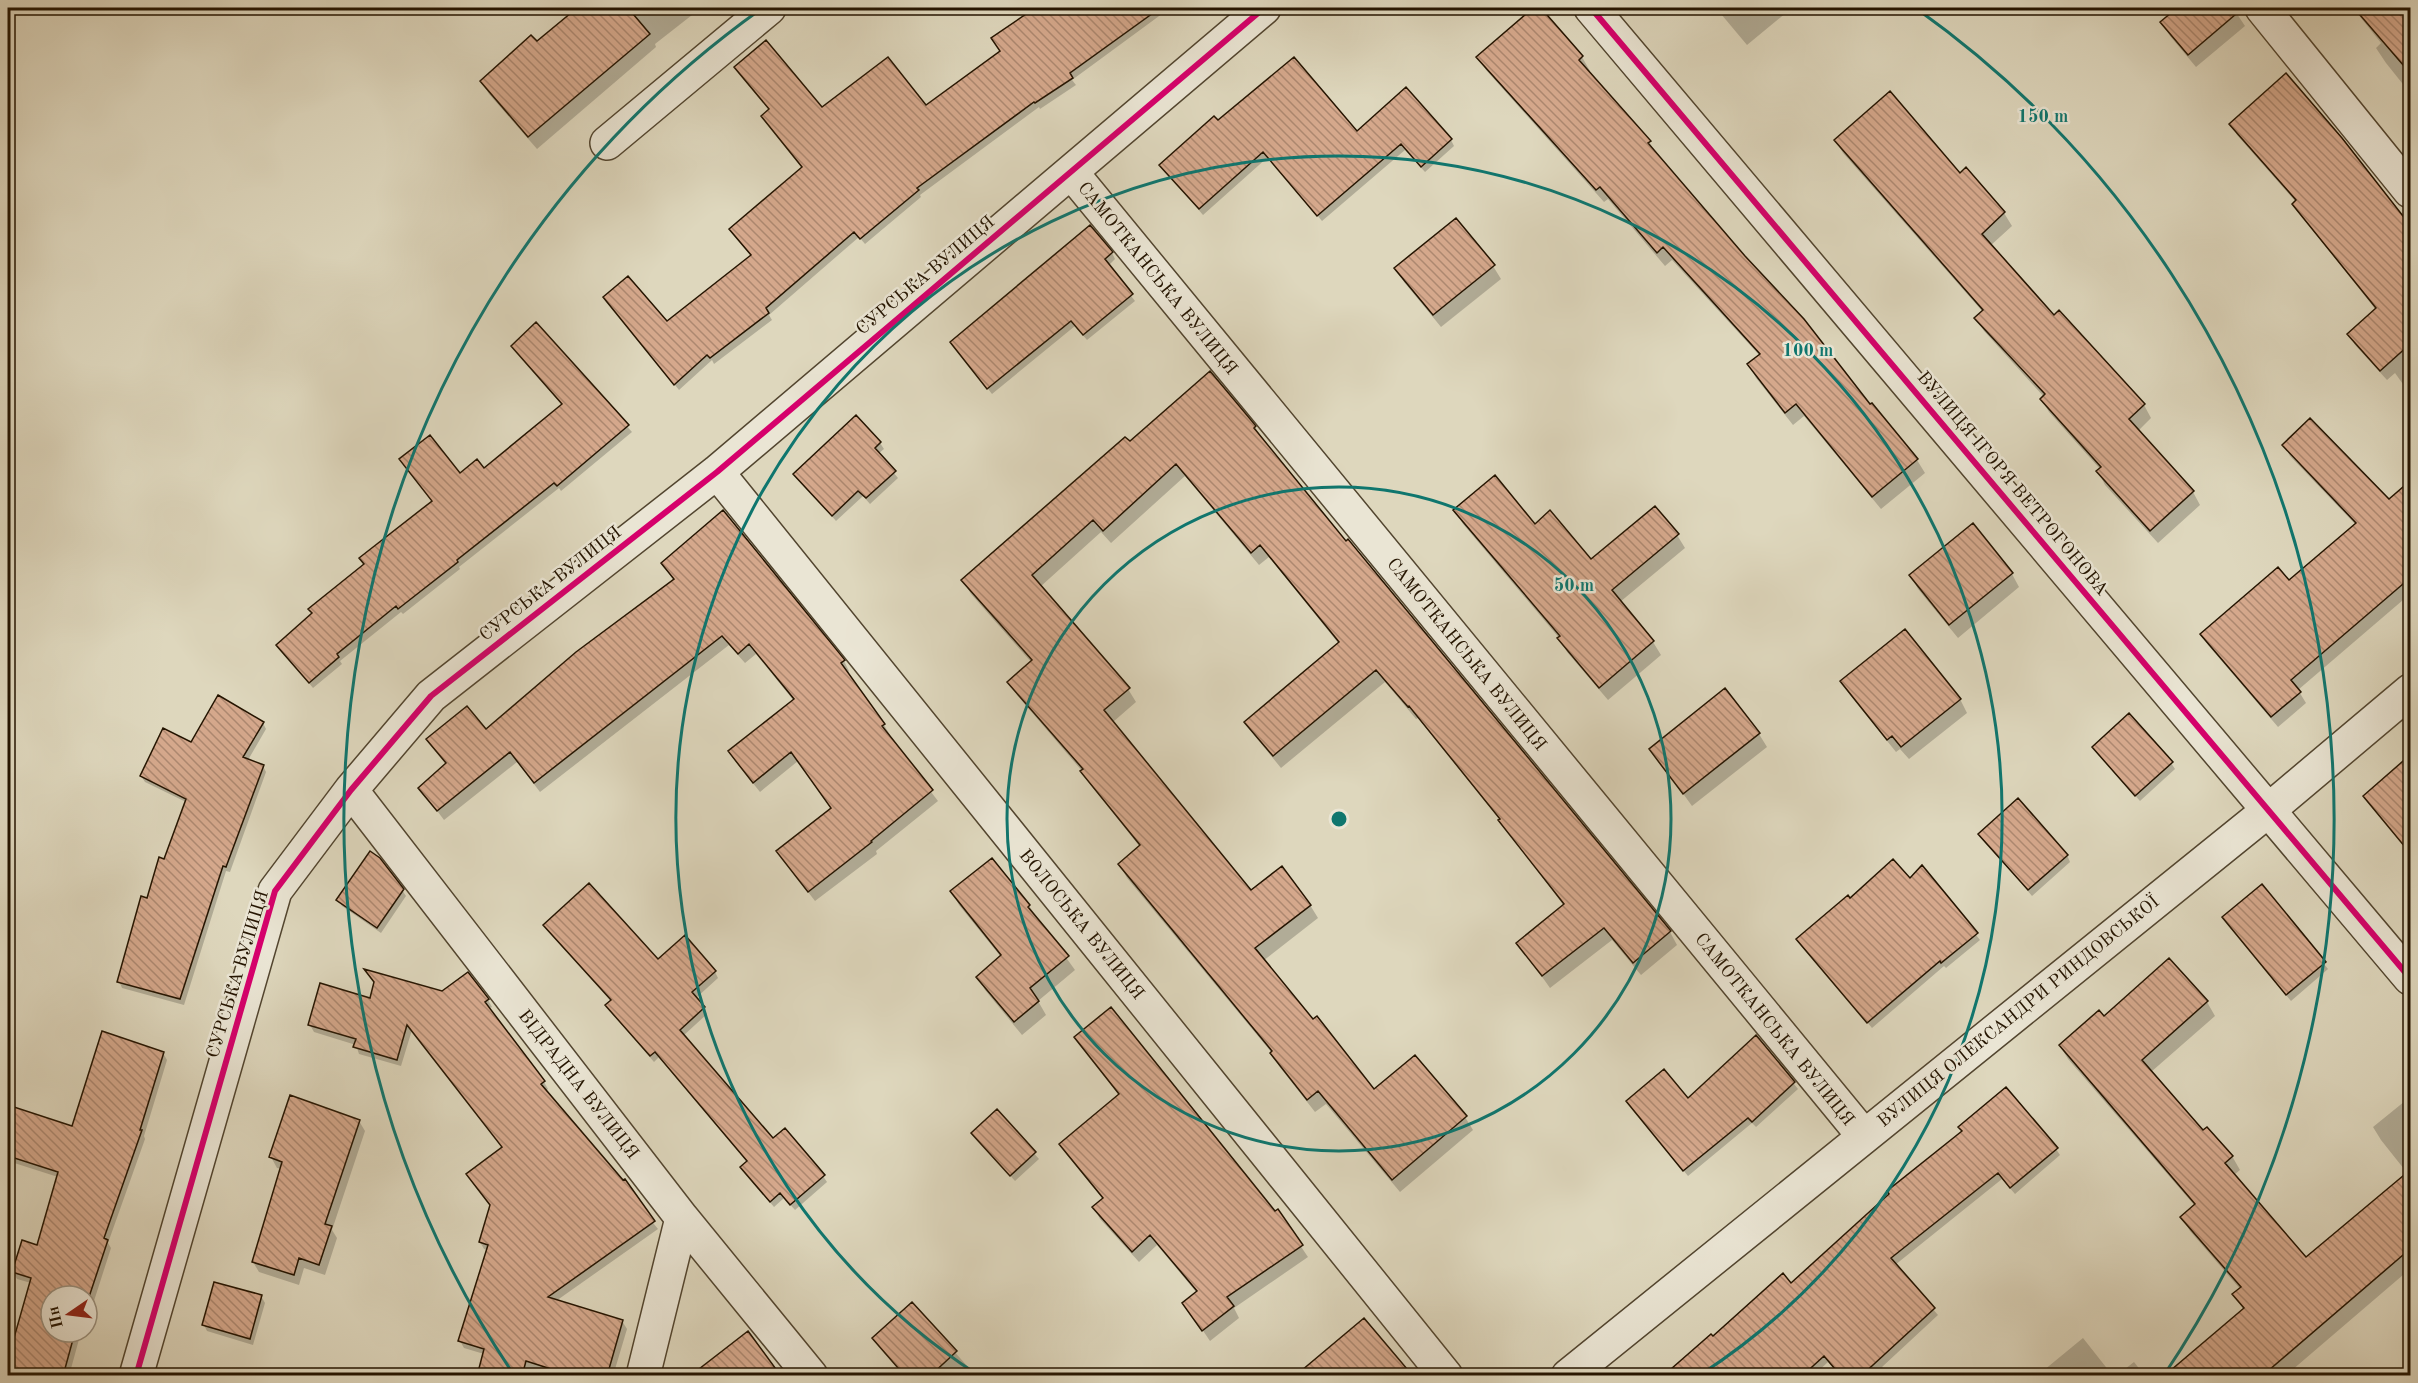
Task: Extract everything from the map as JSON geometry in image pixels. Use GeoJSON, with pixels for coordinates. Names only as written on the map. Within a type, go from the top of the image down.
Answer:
{"type":"FeatureCollection","features":[{"type":"Feature","properties":{"kind":"street"},"geometry":{"type":"LineString","coordinates":[[607,142],[769,8]]}},
{"type":"Feature","properties":{"kind":"street","name":"СУРСЬКА ВУЛИЦЯ"},"geometry":{"type":"LineString","coordinates":[[136,1376],[275,891],[351,790],[430,696],[717,472],[1264,8]]}},
{"type":"Feature","properties":{"kind":"street","name":"ВУЛИЦЯ ІГОРЯ ВЕТРОГОНОВА"},"geometry":{"type":"LineString","coordinates":[[1591,8],[2270,809],[2410,978]]}},
{"type":"Feature","properties":{"kind":"street"},"geometry":{"type":"LineString","coordinates":[[2262,8],[2410,191]]}},
{"type":"Feature","properties":{"kind":"street","name":"САМОТКАНСЬКА ВУЛИЦЯ"},"geometry":{"type":"LineString","coordinates":[[1071,172],[1863,1136]]}},
{"type":"Feature","properties":{"kind":"street","name":"ВОЛОСЬКА ВУЛИЦЯ"},"geometry":{"type":"LineString","coordinates":[[717,472],[1446,1376]]}},
{"type":"Feature","properties":{"kind":"street","name":"ВУЛИЦЯ ОЛЕКСАНДРИ РИНДОВСЬКОЇ"},"geometry":{"type":"LineString","coordinates":[[1568,1376],[2270,809],[2410,691]]}},
{"type":"Feature","properties":{"kind":"street","name":"ВІДРАДНА ВУЛИЦЯ"},"geometry":{"type":"LineString","coordinates":[[351,790],[682,1218],[811,1376]]}},
{"type":"Feature","properties":{"kind":"street"},"geometry":{"type":"LineString","coordinates":[[643,1376],[682,1218]]}},
{"type":"Feature","properties":{"kind":"building"},"geometry":{"type":"Polygon","coordinates":[[[577,8],[628,8],[650,34],[528,137],[480,81],[531,35],[537,41],[577,8]]]}},
{"type":"Feature","properties":{"kind":"building"},"geometry":{"type":"Polygon","coordinates":[[[1035,8],[1160,8],[1070,73],[1073,78],[1034,102],[917,188],[919,190],[860,239],[854,232],[766,308],[769,313],[710,358],[707,355],[674,385],[603,297],[628,276],[667,321],[751,255],[729,229],[802,167],[761,116],[769,109],[734,67],[766,40],[822,107],[888,57],[926,105],[1000,51],[991,38],[1035,8]]]}},
{"type":"Feature","properties":{"kind":"building"},"geometry":{"type":"Polygon","coordinates":[[[1533,8],[1541,8],[1583,56],[1579,60],[1651,141],[1648,143],[1745,256],[1804,319],[1870,404],[1872,403],[1918,459],[1872,497],[1796,404],[1785,413],[1747,364],[1760,354],[1663,247],[1657,253],[1600,187],[1596,190],[1476,57],[1533,8]]]}},
{"type":"Feature","properties":{"kind":"building"},"geometry":{"type":"Polygon","coordinates":[[[2177,8],[2243,8],[2188,55],[2160,22],[2177,8]]]}},
{"type":"Feature","properties":{"kind":"building"},"geometry":{"type":"Polygon","coordinates":[[[2354,8],[2410,8],[2410,73],[2354,8]]]}},
{"type":"Feature","properties":{"kind":"building"},"geometry":{"type":"Polygon","coordinates":[[[1294,57],[1357,131],[1406,87],[1452,139],[1421,167],[1401,144],[1317,216],[1263,152],[1199,209],[1159,165],[1214,116],[1218,120],[1294,57]]]}},
{"type":"Feature","properties":{"kind":"building"},"geometry":{"type":"Polygon","coordinates":[[[2286,73],[2342,138],[2410,225],[2410,346],[2380,371],[2347,334],[2376,308],[2292,204],[2296,200],[2229,124],[2286,73]]]}},
{"type":"Feature","properties":{"kind":"building"},"geometry":{"type":"Polygon","coordinates":[[[1890,91],[1960,173],[1966,167],[2005,212],[1982,234],[2054,315],[2059,310],[2145,404],[2129,419],[2194,491],[2150,531],[2096,471],[2101,467],[2040,399],[2045,394],[1974,318],[1983,310],[1834,140],[1890,91]]]}},
{"type":"Feature","properties":{"kind":"building"},"geometry":{"type":"Polygon","coordinates":[[[1456,218],[1495,265],[1433,315],[1394,268],[1456,218]]]}},
{"type":"Feature","properties":{"kind":"building"},"geometry":{"type":"Polygon","coordinates":[[[1090,225],[1113,252],[1105,259],[1133,294],[1083,335],[1071,321],[987,389],[950,342],[1090,225]]]}},
{"type":"Feature","properties":{"kind":"building"},"geometry":{"type":"Polygon","coordinates":[[[536,322],[629,425],[557,486],[554,483],[398,609],[396,606],[337,654],[339,657],[309,683],[276,645],[312,613],[308,609],[364,564],[359,558],[432,501],[399,459],[430,435],[460,473],[477,459],[484,468],[562,404],[511,346],[536,322]]]}},
{"type":"Feature","properties":{"kind":"building"},"geometry":{"type":"Polygon","coordinates":[[[1210,371],[1346,541],[1348,539],[1671,931],[1633,963],[1604,928],[1542,976],[1516,943],[1564,904],[1498,820],[1500,819],[1409,706],[1376,670],[1273,756],[1244,722],[1339,642],[1260,545],[1251,553],[1176,464],[1103,531],[1093,520],[1032,575],[1130,688],[1104,710],[1251,890],[1282,866],[1311,905],[1255,948],[1313,1019],[1317,1016],[1374,1089],[1415,1055],[1467,1116],[1392,1180],[1318,1091],[1307,1100],[1270,1053],[1272,1051],[1118,864],[1140,845],[1080,771],[1083,769],[1007,682],[1032,660],[961,580],[1125,437],[1130,441],[1210,371]]]}},
{"type":"Feature","properties":{"kind":"building"},"geometry":{"type":"Polygon","coordinates":[[[856,415],[881,442],[875,448],[896,471],[866,498],[858,491],[832,516],[793,474],[856,415]]]}},
{"type":"Feature","properties":{"kind":"building"},"geometry":{"type":"Polygon","coordinates":[[[2310,418],[2389,499],[2410,481],[2410,578],[2291,680],[2301,692],[2271,717],[2200,634],[2278,567],[2289,580],[2356,523],[2282,445],[2310,418]]]}},
{"type":"Feature","properties":{"kind":"building"},"geometry":{"type":"Polygon","coordinates":[[[1495,475],[1535,524],[1550,510],[1591,559],[1655,506],[1679,534],[1612,590],[1654,641],[1599,688],[1557,638],[1560,636],[1453,510],[1495,475]]]}},
{"type":"Feature","properties":{"kind":"building"},"geometry":{"type":"Polygon","coordinates":[[[723,510],[845,660],[841,663],[885,724],[882,726],[933,790],[808,892],[776,851],[831,808],[791,752],[753,783],[728,751],[794,699],[749,644],[738,654],[722,636],[534,783],[510,752],[437,811],[418,788],[446,763],[426,739],[467,706],[486,729],[576,652],[674,579],[661,563],[723,510]]]}},
{"type":"Feature","properties":{"kind":"building"},"geometry":{"type":"Polygon","coordinates":[[[1973,523],[2013,573],[1949,625],[1909,575],[1973,523]]]}},
{"type":"Feature","properties":{"kind":"building"},"geometry":{"type":"Polygon","coordinates":[[[1905,629],[1961,699],[1901,747],[1892,736],[1887,740],[1840,681],[1905,629]]]}},
{"type":"Feature","properties":{"kind":"building"},"geometry":{"type":"Polygon","coordinates":[[[1725,688],[1760,733],[1683,794],[1649,749],[1725,688]]]}},
{"type":"Feature","properties":{"kind":"building"},"geometry":{"type":"Polygon","coordinates":[[[218,695],[264,722],[243,757],[264,765],[226,867],[223,866],[180,999],[117,982],[141,896],[147,898],[159,857],[164,859],[186,799],[140,776],[163,728],[191,742],[218,695]]]}},
{"type":"Feature","properties":{"kind":"building"},"geometry":{"type":"Polygon","coordinates":[[[2129,713],[2173,762],[2135,796],[2092,747],[2129,713]]]}},
{"type":"Feature","properties":{"kind":"building"},"geometry":{"type":"Polygon","coordinates":[[[2410,755],[2410,853],[2363,796],[2410,755]]]}},
{"type":"Feature","properties":{"kind":"building"},"geometry":{"type":"Polygon","coordinates":[[[2018,798],[2068,855],[2028,890],[1978,834],[2018,798]]]}},
{"type":"Feature","properties":{"kind":"building"},"geometry":{"type":"Polygon","coordinates":[[[370,851],[380,858],[404,889],[377,928],[336,900],[370,851]]]}},
{"type":"Feature","properties":{"kind":"building"},"geometry":{"type":"Polygon","coordinates":[[[992,858],[1030,905],[1028,907],[1069,956],[1030,988],[1039,1001],[1014,1022],[976,977],[1001,955],[950,891],[992,858]]]}},
{"type":"Feature","properties":{"kind":"building"},"geometry":{"type":"Polygon","coordinates":[[[1893,859],[1910,878],[1922,865],[1978,933],[1941,963],[1940,961],[1867,1023],[1796,939],[1848,895],[1850,898],[1893,859]]]}},
{"type":"Feature","properties":{"kind":"building"},"geometry":{"type":"Polygon","coordinates":[[[589,883],[658,959],[685,935],[716,971],[692,992],[705,1007],[680,1030],[773,1138],[785,1128],[825,1175],[790,1205],[780,1193],[770,1202],[740,1167],[747,1161],[655,1052],[650,1056],[605,1005],[611,1000],[543,925],[589,883]]]}},
{"type":"Feature","properties":{"kind":"building"},"geometry":{"type":"Polygon","coordinates":[[[2262,884],[2326,962],[2286,995],[2222,917],[2262,884]]]}},
{"type":"Feature","properties":{"kind":"building"},"geometry":{"type":"Polygon","coordinates":[[[2169,958],[2208,1001],[2142,1060],[2203,1130],[2207,1127],[2233,1156],[2225,1163],[2306,1257],[2410,1170],[2410,1249],[2262,1376],[2164,1376],[2244,1308],[2232,1294],[2241,1287],[2180,1217],[2195,1204],[2059,1045],[2099,1010],[2104,1016],[2169,958]]]}},
{"type":"Feature","properties":{"kind":"building"},"geometry":{"type":"Polygon","coordinates":[[[364,969],[442,991],[468,972],[489,999],[485,1002],[545,1081],[541,1084],[623,1180],[625,1179],[655,1221],[548,1297],[623,1320],[607,1376],[573,1376],[526,1361],[522,1376],[477,1376],[484,1349],[458,1341],[488,1245],[479,1242],[490,1205],[466,1174],[502,1147],[407,1025],[397,1060],[353,1047],[356,1039],[308,1025],[320,983],[370,998],[374,982],[364,969]]]}},
{"type":"Feature","properties":{"kind":"building"},"geometry":{"type":"Polygon","coordinates":[[[1111,1007],[1275,1211],[1278,1209],[1303,1245],[1227,1297],[1234,1306],[1202,1331],[1182,1303],[1197,1291],[1150,1235],[1132,1252],[1092,1207],[1103,1198],[1059,1144],[1119,1094],[1074,1037],[1111,1007]]]}},
{"type":"Feature","properties":{"kind":"building"},"geometry":{"type":"Polygon","coordinates":[[[102,1031],[164,1052],[140,1130],[142,1130],[104,1238],[108,1240],[93,1284],[39,1284],[39,1344],[72,1344],[63,1376],[8,1376],[8,1359],[31,1278],[12,1272],[22,1240],[37,1245],[58,1172],[8,1156],[8,1105],[72,1126],[102,1031]]]}},
{"type":"Feature","properties":{"kind":"building"},"geometry":{"type":"Polygon","coordinates":[[[1756,1035],[1795,1082],[1752,1122],[1748,1118],[1683,1171],[1626,1101],[1664,1069],[1688,1098],[1756,1035]]]}},
{"type":"Feature","properties":{"kind":"building"},"geometry":{"type":"Polygon","coordinates":[[[2006,1087],[2058,1148],[2010,1188],[1998,1173],[1891,1258],[1935,1308],[1861,1376],[1841,1376],[1824,1356],[1802,1376],[1663,1376],[1711,1334],[1713,1336],[1783,1273],[1791,1283],[1889,1194],[1887,1191],[1962,1131],[1958,1127],[2006,1087]]]}},
{"type":"Feature","properties":{"kind":"building"},"geometry":{"type":"Polygon","coordinates":[[[290,1095],[360,1120],[325,1224],[332,1226],[319,1265],[299,1258],[294,1275],[252,1262],[282,1162],[269,1157],[290,1095]]]}},
{"type":"Feature","properties":{"kind":"building"},"geometry":{"type":"Polygon","coordinates":[[[997,1109],[1036,1152],[1010,1176],[971,1133],[997,1109]]]}},
{"type":"Feature","properties":{"kind":"building"},"geometry":{"type":"Polygon","coordinates":[[[214,1282],[262,1295],[250,1339],[202,1325],[214,1282]]]}},
{"type":"Feature","properties":{"kind":"building"},"geometry":{"type":"Polygon","coordinates":[[[912,1302],[957,1351],[930,1376],[905,1376],[872,1338],[912,1302]]]}},
{"type":"Feature","properties":{"kind":"building"},"geometry":{"type":"Polygon","coordinates":[[[1364,1318],[1413,1376],[1295,1376],[1364,1318]]]}},
{"type":"Feature","properties":{"kind":"building"},"geometry":{"type":"Polygon","coordinates":[[[748,1331],[781,1376],[690,1376],[748,1331]]]}},
{"type":"Feature","properties":{"kind":"cycle path"},"geometry":{"type":"LineString","coordinates":[[136,1376],[275,891],[351,790],[431,696],[717,472],[1264,8]]}},
{"type":"Feature","properties":{"kind":"cycle path"},"geometry":{"type":"LineString","coordinates":[[1591,8],[2410,978]]}}]}
